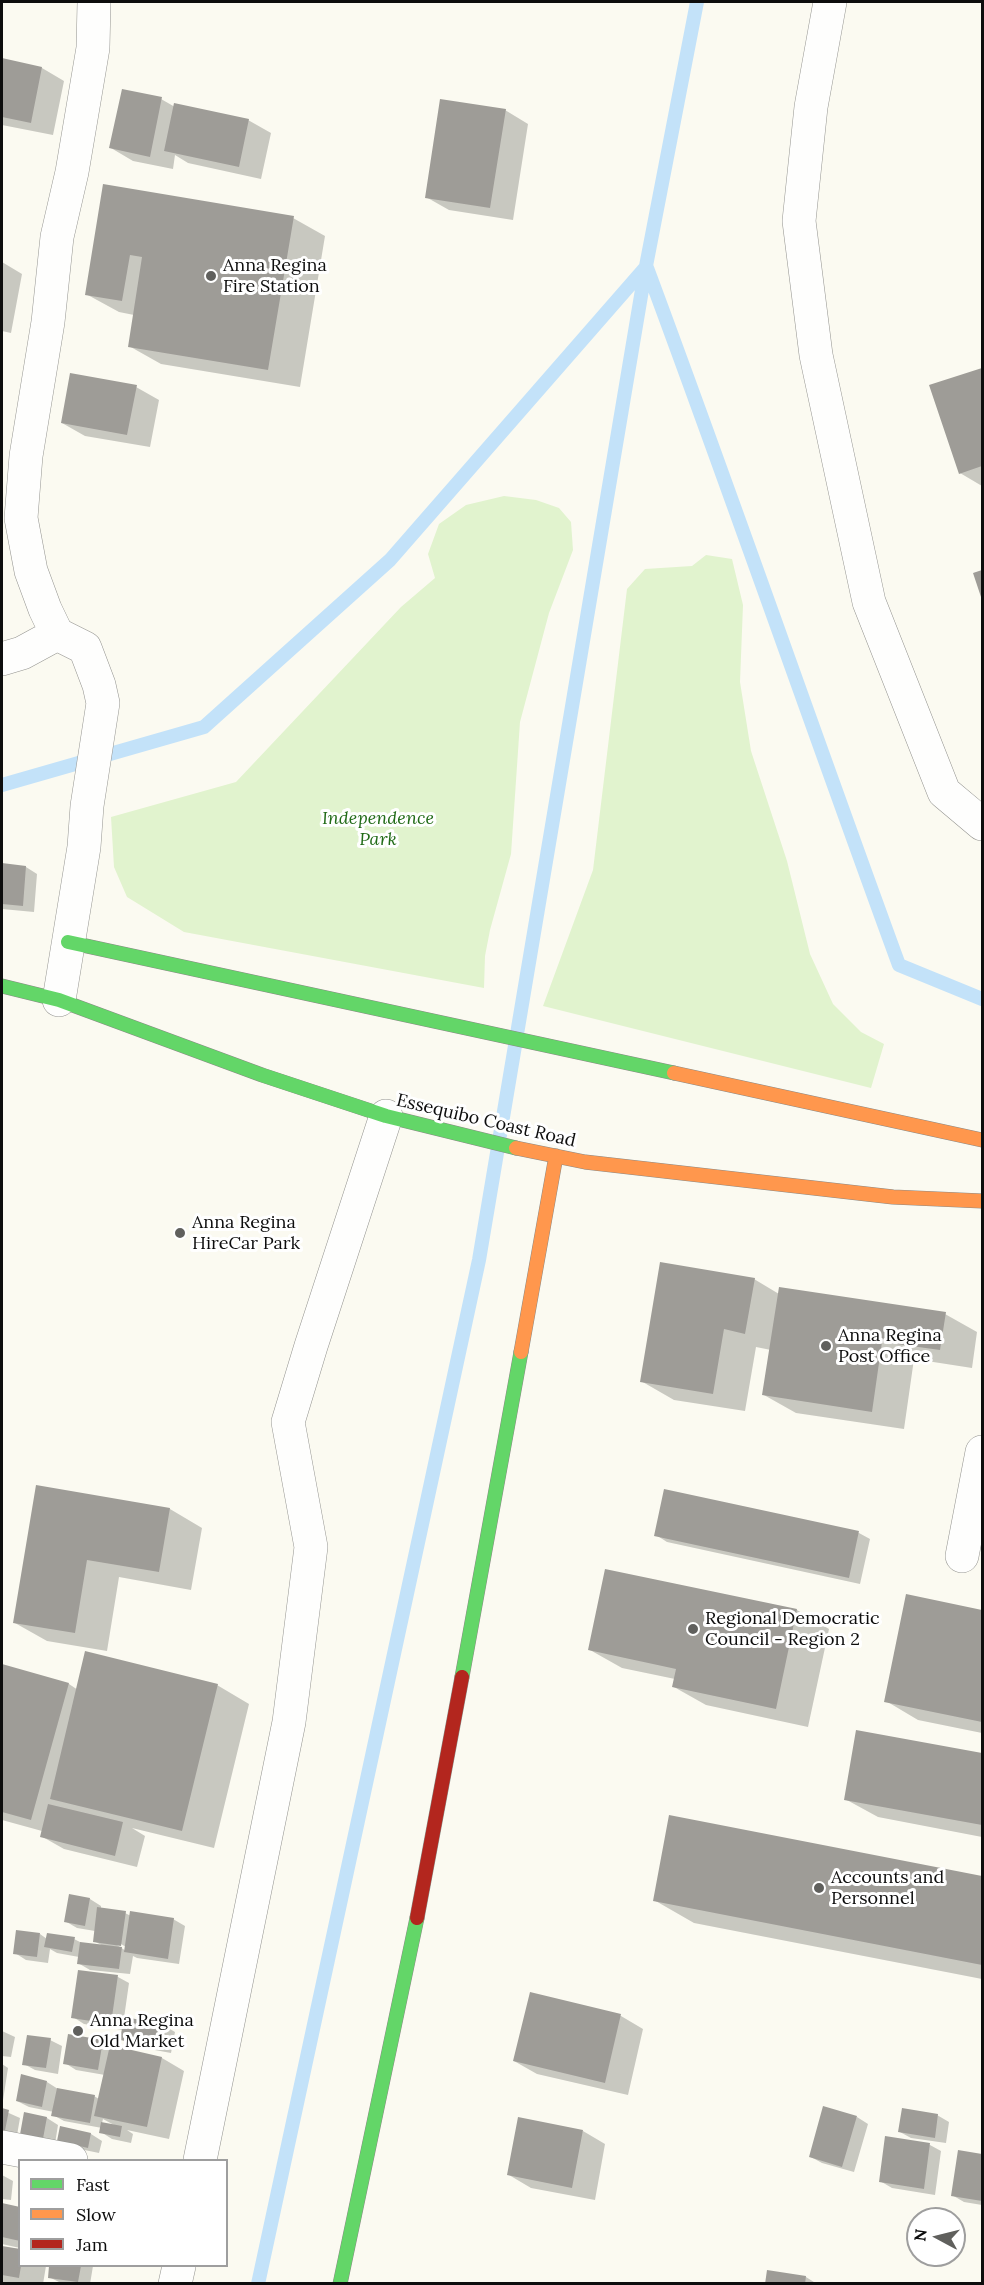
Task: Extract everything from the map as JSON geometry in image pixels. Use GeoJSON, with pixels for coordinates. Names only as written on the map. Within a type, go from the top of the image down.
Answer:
{"type":"FeatureCollection","features":[{"type":"Feature","properties":{"kind":"street"},"geometry":{"type":"LineString","coordinates":[[59,1000],[84,847],[87,806],[103,703],[85,648],[57,634],[45,609],[31,571],[21,518],[26,456],[48,322],[57,237],[72,172],[93,48],[94,2]]}},
{"type":"Feature","properties":{"kind":"street"},"geometry":{"type":"LineString","coordinates":[[830,2],[811,108],[799,221],[816,355],[869,602],[945,792],[982,824]]}},
{"type":"Feature","properties":{"kind":"street"},"geometry":{"type":"LineString","coordinates":[[2,659],[22,653],[57,634]]}},
{"type":"Feature","properties":{"kind":"street"},"geometry":{"type":"LineString","coordinates":[[68,942],[982,1140]]}},
{"type":"Feature","properties":{"kind":"street","name":"Essequibo Coast Road"},"geometry":{"type":"LineString","coordinates":[[2,986],[59,1000],[262,1075],[386,1116],[527,1150],[585,1162],[892,1197],[982,1201]]}},
{"type":"Feature","properties":{"kind":"street"},"geometry":{"type":"LineString","coordinates":[[200,2159],[289,1722],[311,1546],[288,1422],[386,1116]]}},
{"type":"Feature","properties":{"kind":"street"},"geometry":{"type":"LineString","coordinates":[[340,2283],[427,1869],[556,1156]]}},
{"type":"Feature","properties":{"kind":"street"},"geometry":{"type":"LineString","coordinates":[[962,1556],[982,1452]]}},
{"type":"Feature","properties":{"kind":"street"},"geometry":{"type":"LineString","coordinates":[[2,2147],[66,2159]]}},
{"type":"Feature","properties":{"kind":"street"},"geometry":{"type":"LineString","coordinates":[[175,2283],[179,2267]]}},
{"type":"Feature","properties":{"kind":"green space","name":"Independence Park"},"geometry":{"type":"Polygon","coordinates":[[[504,496],[536,500],[559,508],[571,522],[573,550],[549,613],[520,722],[511,854],[490,930],[485,956],[484,988],[184,932],[127,897],[114,867],[111,817],[236,782],[401,607],[435,578],[428,554],[439,524],[466,505],[504,496]]]}},
{"type":"Feature","properties":{"kind":"green space"},"geometry":{"type":"Polygon","coordinates":[[[706,555],[732,559],[743,605],[740,682],[751,751],[787,861],[810,954],[833,1004],[861,1032],[884,1044],[871,1088],[543,1006],[593,870],[627,589],[645,569],[692,566],[706,555]]]}},
{"type":"Feature","properties":{"kind":"building"},"geometry":{"type":"Polygon","coordinates":[[[2,58],[42,67],[31,123],[2,117],[2,58]]]}},
{"type":"Feature","properties":{"kind":"building"},"geometry":{"type":"Polygon","coordinates":[[[122,89],[162,97],[150,157],[109,148],[122,89]]]}},
{"type":"Feature","properties":{"kind":"building"},"geometry":{"type":"Polygon","coordinates":[[[440,99],[506,109],[490,208],[425,198],[440,99]]]}},
{"type":"Feature","properties":{"kind":"building"},"geometry":{"type":"Polygon","coordinates":[[[174,103],[249,119],[239,167],[164,151],[174,103]]]}},
{"type":"Feature","properties":{"kind":"building","name":"Anna Regina Fire Station"},"geometry":{"type":"Polygon","coordinates":[[[103,184],[294,216],[268,370],[128,347],[142,257],[130,255],[122,301],[85,295],[103,184]]]}},
{"type":"Feature","properties":{"kind":"building"},"geometry":{"type":"Polygon","coordinates":[[[982,368],[982,466],[959,474],[929,385],[982,368]]]}},
{"type":"Feature","properties":{"kind":"building"},"geometry":{"type":"Polygon","coordinates":[[[70,373],[137,385],[127,435],[61,423],[70,373]]]}},
{"type":"Feature","properties":{"kind":"building"},"geometry":{"type":"Polygon","coordinates":[[[982,570],[982,600],[973,573],[982,570]]]}},
{"type":"Feature","properties":{"kind":"building"},"geometry":{"type":"Polygon","coordinates":[[[2,863],[26,866],[23,906],[2,904],[2,863]]]}},
{"type":"Feature","properties":{"kind":"building"},"geometry":{"type":"Polygon","coordinates":[[[660,1262],[755,1278],[745,1334],[724,1329],[713,1394],[640,1382],[660,1262]]]}},
{"type":"Feature","properties":{"kind":"building","name":"Anna Regina Post Office"},"geometry":{"type":"Polygon","coordinates":[[[779,1287],[946,1312],[940,1350],[882,1342],[872,1412],[762,1395],[779,1287]]]}},
{"type":"Feature","properties":{"kind":"building"},"geometry":{"type":"Polygon","coordinates":[[[36,1485],[170,1508],[159,1572],[87,1560],[75,1633],[13,1623],[36,1485]]]}},
{"type":"Feature","properties":{"kind":"building"},"geometry":{"type":"Polygon","coordinates":[[[664,1489],[859,1531],[849,1578],[654,1536],[664,1489]]]}},
{"type":"Feature","properties":{"kind":"building","name":"Regional Democratic Council - Region 2"},"geometry":{"type":"Polygon","coordinates":[[[605,1569],[797,1609],[776,1709],[672,1687],[676,1669],[588,1650],[605,1569]]]}},
{"type":"Feature","properties":{"kind":"building"},"geometry":{"type":"Polygon","coordinates":[[[906,1594],[982,1610],[982,1722],[884,1702],[906,1594]]]}},
{"type":"Feature","properties":{"kind":"building"},"geometry":{"type":"Polygon","coordinates":[[[85,1651],[218,1684],[182,1831],[50,1799],[85,1651]]]}},
{"type":"Feature","properties":{"kind":"building"},"geometry":{"type":"Polygon","coordinates":[[[2,1664],[69,1683],[31,1820],[2,1812],[2,1664]]]}},
{"type":"Feature","properties":{"kind":"building"},"geometry":{"type":"Polygon","coordinates":[[[856,1730],[982,1753],[982,1825],[844,1800],[856,1730]]]}},
{"type":"Feature","properties":{"kind":"building"},"geometry":{"type":"Polygon","coordinates":[[[48,1804],[123,1822],[115,1856],[40,1837],[48,1804]]]}},
{"type":"Feature","properties":{"kind":"building","name":"Accounts and Personnel"},"geometry":{"type":"Polygon","coordinates":[[[669,1815],[982,1876],[982,1965],[653,1901],[669,1815]]]}},
{"type":"Feature","properties":{"kind":"building"},"geometry":{"type":"Polygon","coordinates":[[[69,1894],[90,1898],[85,1926],[64,1922],[69,1894]]]}},
{"type":"Feature","properties":{"kind":"building"},"geometry":{"type":"Polygon","coordinates":[[[97,1907],[126,1911],[121,1946],[93,1942],[97,1907]]]}},
{"type":"Feature","properties":{"kind":"building"},"geometry":{"type":"Polygon","coordinates":[[[130,1911],[174,1918],[168,1959],[124,1952],[130,1911]]]}},
{"type":"Feature","properties":{"kind":"building"},"geometry":{"type":"Polygon","coordinates":[[[16,1930],[40,1933],[37,1957],[13,1954],[16,1930]]]}},
{"type":"Feature","properties":{"kind":"building"},"geometry":{"type":"Polygon","coordinates":[[[47,1933],[75,1937],[72,1952],[44,1947],[47,1933]]]}},
{"type":"Feature","properties":{"kind":"building"},"geometry":{"type":"Polygon","coordinates":[[[80,1942],[122,1947],[119,1969],[77,1964],[80,1942]]]}},
{"type":"Feature","properties":{"kind":"building"},"geometry":{"type":"Polygon","coordinates":[[[78,1970],[118,1975],[111,2024],[71,2018],[78,1970]]]}},
{"type":"Feature","properties":{"kind":"building"},"geometry":{"type":"Polygon","coordinates":[[[530,1992],[621,2014],[605,2083],[513,2061],[530,1992]]]}},
{"type":"Feature","properties":{"kind":"building"},"geometry":{"type":"Polygon","coordinates":[[[124,2017],[164,2024],[160,2047],[120,2040],[124,2017]]]}},
{"type":"Feature","properties":{"kind":"building"},"geometry":{"type":"Polygon","coordinates":[[[68,2034],[103,2040],[98,2070],[63,2064],[68,2034]]]}},
{"type":"Feature","properties":{"kind":"building"},"geometry":{"type":"Polygon","coordinates":[[[27,2035],[51,2038],[46,2068],[22,2065],[27,2035]]]}},
{"type":"Feature","properties":{"kind":"building"},"geometry":{"type":"Polygon","coordinates":[[[110,2045],[162,2057],[147,2127],[94,2116],[110,2045]]]}},
{"type":"Feature","properties":{"kind":"building"},"geometry":{"type":"Polygon","coordinates":[[[21,2074],[47,2081],[42,2107],[16,2101],[21,2074]]]}},
{"type":"Feature","properties":{"kind":"building"},"geometry":{"type":"Polygon","coordinates":[[[57,2088],[95,2095],[90,2123],[51,2116],[57,2088]]]}},
{"type":"Feature","properties":{"kind":"building"},"geometry":{"type":"Polygon","coordinates":[[[823,2106],[857,2116],[842,2167],[809,2157],[823,2106]]]}},
{"type":"Feature","properties":{"kind":"building"},"geometry":{"type":"Polygon","coordinates":[[[2,2108],[9,2110],[4,2136],[2,2135],[2,2108]]]}},
{"type":"Feature","properties":{"kind":"building"},"geometry":{"type":"Polygon","coordinates":[[[902,2108],[938,2114],[935,2138],[898,2132],[902,2108]]]}},
{"type":"Feature","properties":{"kind":"building"},"geometry":{"type":"Polygon","coordinates":[[[24,2112],[47,2117],[42,2144],[19,2140],[24,2112]]]}},
{"type":"Feature","properties":{"kind":"building"},"geometry":{"type":"Polygon","coordinates":[[[518,2117],[583,2130],[572,2188],[507,2175],[518,2117]]]}},
{"type":"Feature","properties":{"kind":"building"},"geometry":{"type":"Polygon","coordinates":[[[101,2122],[122,2126],[120,2137],[99,2133],[101,2122]]]}},
{"type":"Feature","properties":{"kind":"building"},"geometry":{"type":"Polygon","coordinates":[[[60,2126],[91,2133],[88,2148],[57,2141],[60,2126]]]}},
{"type":"Feature","properties":{"kind":"building"},"geometry":{"type":"Polygon","coordinates":[[[885,2136],[930,2143],[924,2189],[879,2182],[885,2136]]]}},
{"type":"Feature","properties":{"kind":"building"},"geometry":{"type":"Polygon","coordinates":[[[958,2150],[982,2154],[982,2201],[951,2196],[958,2150]]]}},
{"type":"Feature","properties":{"kind":"building"},"geometry":{"type":"Polygon","coordinates":[[[2,2203],[18,2207],[18,2241],[2,2237],[2,2203]]]}},
{"type":"Feature","properties":{"kind":"building"},"geometry":{"type":"Polygon","coordinates":[[[2,2246],[18,2249],[18,2267],[21,2267],[19,2278],[2,2275],[2,2246]]]}},
{"type":"Feature","properties":{"kind":"building"},"geometry":{"type":"Polygon","coordinates":[[[49,2267],[81,2267],[78,2282],[48,2278],[49,2267]]]}},
{"type":"Feature","properties":{"kind":"building"},"geometry":{"type":"Polygon","coordinates":[[[767,2270],[806,2276],[805,2284],[765,2284],[767,2270]]]}},
{"type":"Feature","properties":{"kind":"waterway"},"geometry":{"type":"LineString","coordinates":[[258,2284],[479,1260],[646,266],[697,2]]}},
{"type":"Feature","properties":{"kind":"waterway"},"geometry":{"type":"LineString","coordinates":[[2,785],[204,727],[390,560],[645,268]]}},
{"type":"Feature","properties":{"kind":"waterway"},"geometry":{"type":"LineString","coordinates":[[647,268],[899,965],[982,999]]}},
{"type":"Feature","properties":{"kind":"traffic: fast"},"geometry":{"type":"LineString","coordinates":[[68,942],[674,1073]]}},
{"type":"Feature","properties":{"kind":"traffic: fast"},"geometry":{"type":"LineString","coordinates":[[2,986],[59,1000],[262,1075],[386,1116],[516,1148]]}},
{"type":"Feature","properties":{"kind":"traffic: fast"},"geometry":{"type":"LineString","coordinates":[[462,1677],[521,1352]]}},
{"type":"Feature","properties":{"kind":"traffic: fast"},"geometry":{"type":"LineString","coordinates":[[340,2284],[417,1918]]}},
{"type":"Feature","properties":{"kind":"traffic: slow"},"geometry":{"type":"LineString","coordinates":[[674,1073],[982,1140]]}},
{"type":"Feature","properties":{"kind":"traffic: slow"},"geometry":{"type":"LineString","coordinates":[[516,1148],[585,1162],[893,1197],[982,1201]]}},
{"type":"Feature","properties":{"kind":"traffic: slow"},"geometry":{"type":"LineString","coordinates":[[521,1352],[556,1156]]}},
{"type":"Feature","properties":{"kind":"traffic: jam"},"geometry":{"type":"LineString","coordinates":[[417,1918],[462,1677]]}},
{"type":"Feature","properties":{"kind":"place","name":"Anna Regina Fire Station"},"geometry":{"type":"Point","coordinates":[211,276]}},
{"type":"Feature","properties":{"kind":"place","name":"Anna Regina HireCar Park"},"geometry":{"type":"Point","coordinates":[180,1233]}},
{"type":"Feature","properties":{"kind":"place","name":"Anna Regina Post Office"},"geometry":{"type":"Point","coordinates":[826,1346]}},
{"type":"Feature","properties":{"kind":"place","name":"Regional Democratic Council - Region 2"},"geometry":{"type":"Point","coordinates":[693,1629]}},
{"type":"Feature","properties":{"kind":"place","name":"Accounts and Personnel"},"geometry":{"type":"Point","coordinates":[819,1888]}},
{"type":"Feature","properties":{"kind":"place","name":"Anna Regina Old Market"},"geometry":{"type":"Point","coordinates":[78,2031]}}]}
